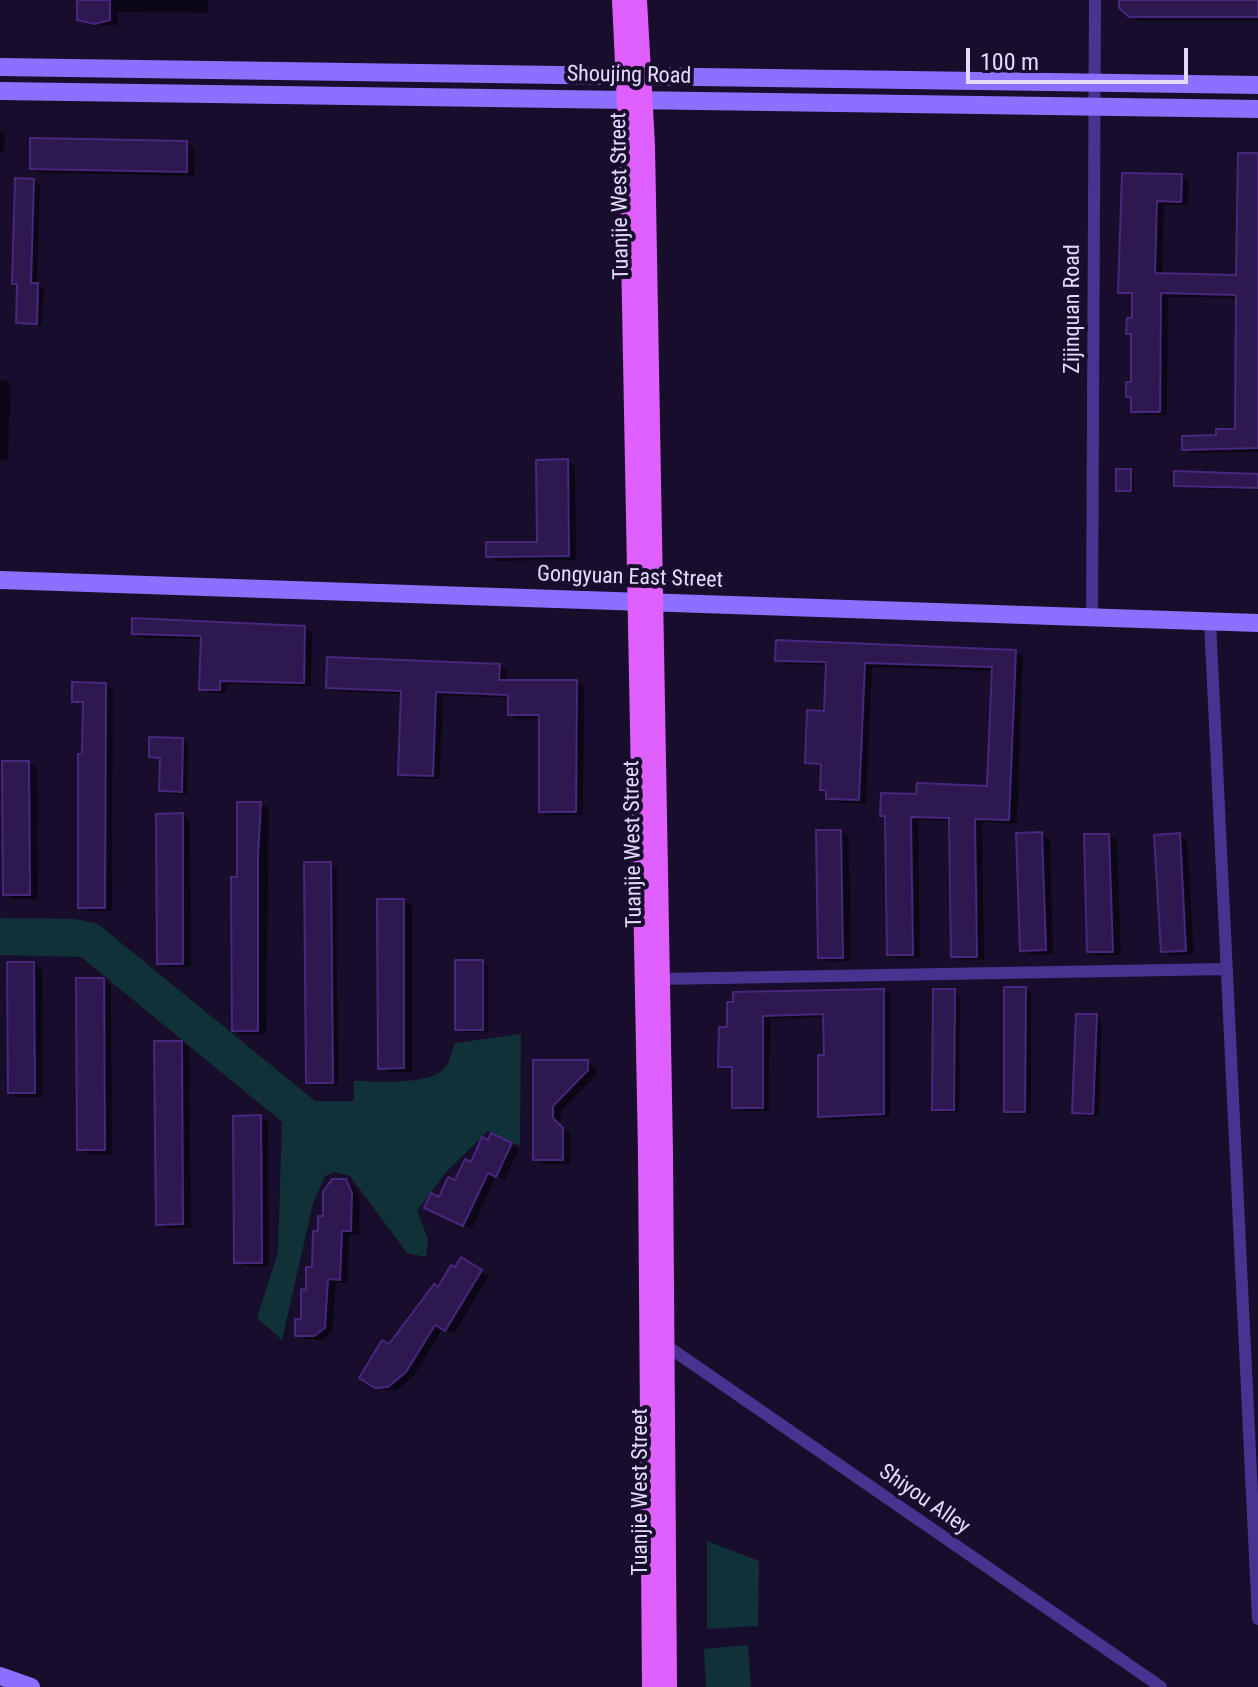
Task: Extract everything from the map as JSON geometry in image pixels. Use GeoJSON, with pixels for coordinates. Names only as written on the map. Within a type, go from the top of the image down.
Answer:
{"type":"FeatureCollection","features":[{"type":"Feature","properties":{"kind":"main road","name":"Tuanjie West Street"},"geometry":{"type":"LineString","coordinates":[[622,0],[634,76]]}},
{"type":"Feature","properties":{"kind":"main road","name":"Tuanjie West Street"},"geometry":{"type":"LineString","coordinates":[[637,0],[634,76],[645,602],[652,1687]]}},
{"type":"Feature","properties":{"kind":"main road","name":"Shoujing Road"},"geometry":{"type":"LineString","coordinates":[[0,67],[1258,85]]}},
{"type":"Feature","properties":{"kind":"main road","name":"Shoujing Road"},"geometry":{"type":"LineString","coordinates":[[0,91],[1258,109]]}},
{"type":"Feature","properties":{"kind":"main road","name":"Gongyuan East Street"},"geometry":{"type":"LineString","coordinates":[[0,580],[1258,623]]}},
{"type":"Feature","properties":{"kind":"main road","name":"Tuanjie West Street"},"geometry":{"type":"LineString","coordinates":[[645,602],[660,979],[667,1687]]}},
{"type":"Feature","properties":{"kind":"main road"},"geometry":{"type":"LineString","coordinates":[[0,1676],[31,1687]]}},
{"type":"Feature","properties":{"kind":"street","name":"Zijinquan Road"},"geometry":{"type":"LineString","coordinates":[[1092,617],[1095,0]]}},
{"type":"Feature","properties":{"kind":"street"},"geometry":{"type":"LineString","coordinates":[[1210,621],[1258,1619]]}},
{"type":"Feature","properties":{"kind":"street"},"geometry":{"type":"LineString","coordinates":[[660,979],[1226,969]]}},
{"type":"Feature","properties":{"kind":"street","name":"Shiyou Alley"},"geometry":{"type":"LineString","coordinates":[[664,1344],[1161,1687]]}},
{"type":"Feature","properties":{"kind":"green space"},"geometry":{"type":"Polygon","coordinates":[[[0,918],[75,919],[98,924],[315,1101],[354,1101],[354,1081],[403,1081],[428,1077],[446,1067],[455,1043],[521,1034],[520,1146],[488,1131],[446,1172],[417,1211],[428,1239],[426,1257],[407,1253],[350,1176],[335,1172],[325,1176],[313,1203],[282,1340],[257,1318],[278,1252],[282,1122],[81,957],[0,955],[0,918]]]}},
{"type":"Feature","properties":{"kind":"green space"},"geometry":{"type":"Polygon","coordinates":[[[707,1541],[759,1561],[758,1626],[707,1629],[707,1541]]]}},
{"type":"Feature","properties":{"kind":"green space"},"geometry":{"type":"Polygon","coordinates":[[[748,1645],[751,1687],[706,1687],[704,1649],[748,1645]]]}},
{"type":"Feature","properties":{"kind":"building"},"geometry":{"type":"Polygon","coordinates":[[[77,0],[110,0],[110,20],[95,24],[77,20],[77,0]]]}},
{"type":"Feature","properties":{"kind":"building"},"geometry":{"type":"Polygon","coordinates":[[[1119,0],[1258,0],[1258,17],[1129,17],[1119,8],[1119,0]]]}},
{"type":"Feature","properties":{"kind":"building"},"geometry":{"type":"Polygon","coordinates":[[[30,138],[187,141],[187,172],[30,169],[30,138]]]}},
{"type":"Feature","properties":{"kind":"building"},"geometry":{"type":"Polygon","coordinates":[[[1238,153],[1258,153],[1258,448],[1182,450],[1182,436],[1216,435],[1216,429],[1235,429],[1236,295],[1161,293],[1160,412],[1131,412],[1131,397],[1126,397],[1126,382],[1131,382],[1131,334],[1126,334],[1127,318],[1132,318],[1132,293],[1118,293],[1122,173],[1182,174],[1181,202],[1157,201],[1155,273],[1236,275],[1238,153]]]}},
{"type":"Feature","properties":{"kind":"building"},"geometry":{"type":"Polygon","coordinates":[[[15,178],[34,179],[31,283],[38,283],[37,324],[16,323],[17,284],[12,284],[15,178]]]}},
{"type":"Feature","properties":{"kind":"building"},"geometry":{"type":"Polygon","coordinates":[[[568,459],[569,556],[486,557],[486,542],[537,542],[536,460],[568,459]]]}},
{"type":"Feature","properties":{"kind":"building"},"geometry":{"type":"Polygon","coordinates":[[[1116,469],[1131,469],[1131,491],[1116,491],[1116,469]]]}},
{"type":"Feature","properties":{"kind":"building"},"geometry":{"type":"Polygon","coordinates":[[[1174,471],[1258,474],[1258,488],[1174,486],[1174,471]]]}},
{"type":"Feature","properties":{"kind":"building"},"geometry":{"type":"Polygon","coordinates":[[[132,618],[305,626],[304,683],[220,681],[220,690],[199,690],[201,636],[132,634],[132,618]]]}},
{"type":"Feature","properties":{"kind":"building"},"geometry":{"type":"Polygon","coordinates":[[[776,640],[1016,650],[1009,820],[975,819],[977,957],[951,957],[949,818],[911,817],[913,955],[887,955],[885,816],[880,816],[881,793],[916,794],[917,783],[987,786],[992,667],[865,663],[859,800],[826,799],[826,790],[820,790],[821,764],[805,763],[807,710],[824,711],[826,662],[775,661],[776,640]]]}},
{"type":"Feature","properties":{"kind":"building"},"geometry":{"type":"Polygon","coordinates":[[[327,657],[500,664],[499,680],[577,680],[576,812],[539,812],[539,715],[508,715],[508,695],[436,692],[433,776],[398,775],[401,691],[326,688],[327,657]]]}},
{"type":"Feature","properties":{"kind":"building"},"geometry":{"type":"Polygon","coordinates":[[[72,682],[106,683],[105,908],[78,908],[78,754],[82,754],[83,702],[72,702],[72,682]]]}},
{"type":"Feature","properties":{"kind":"building"},"geometry":{"type":"Polygon","coordinates":[[[149,737],[183,738],[182,792],[159,791],[160,758],[149,757],[149,737]]]}},
{"type":"Feature","properties":{"kind":"building"},"geometry":{"type":"Polygon","coordinates":[[[2,761],[29,761],[30,895],[3,895],[2,761]]]}},
{"type":"Feature","properties":{"kind":"building"},"geometry":{"type":"Polygon","coordinates":[[[237,802],[261,802],[258,1031],[232,1031],[231,877],[237,877],[237,802]]]}},
{"type":"Feature","properties":{"kind":"building"},"geometry":{"type":"Polygon","coordinates":[[[183,813],[183,964],[157,964],[156,814],[183,813]]]}},
{"type":"Feature","properties":{"kind":"building"},"geometry":{"type":"Polygon","coordinates":[[[816,830],[841,830],[843,958],[818,958],[816,830]]]}},
{"type":"Feature","properties":{"kind":"building"},"geometry":{"type":"Polygon","coordinates":[[[1042,832],[1046,950],[1020,951],[1016,833],[1042,832]]]}},
{"type":"Feature","properties":{"kind":"building"},"geometry":{"type":"Polygon","coordinates":[[[1180,833],[1186,951],[1161,952],[1154,835],[1180,833]]]}},
{"type":"Feature","properties":{"kind":"building"},"geometry":{"type":"Polygon","coordinates":[[[1084,834],[1109,834],[1113,952],[1087,952],[1084,834]]]}},
{"type":"Feature","properties":{"kind":"building"},"geometry":{"type":"Polygon","coordinates":[[[304,862],[331,862],[333,1083],[306,1083],[304,862]]]}},
{"type":"Feature","properties":{"kind":"building"},"geometry":{"type":"Polygon","coordinates":[[[377,899],[404,899],[404,1068],[378,1069],[377,899]]]}},
{"type":"Feature","properties":{"kind":"building"},"geometry":{"type":"Polygon","coordinates":[[[455,960],[483,960],[483,1030],[455,1030],[455,960]]]}},
{"type":"Feature","properties":{"kind":"building"},"geometry":{"type":"Polygon","coordinates":[[[7,962],[34,962],[35,1093],[8,1093],[7,962]]]}},
{"type":"Feature","properties":{"kind":"building"},"geometry":{"type":"Polygon","coordinates":[[[76,978],[104,978],[105,1150],[77,1150],[76,978]]]}},
{"type":"Feature","properties":{"kind":"building"},"geometry":{"type":"Polygon","coordinates":[[[1004,987],[1026,987],[1025,1112],[1004,1112],[1004,987]]]}},
{"type":"Feature","properties":{"kind":"building"},"geometry":{"type":"Polygon","coordinates":[[[884,989],[884,1114],[818,1117],[818,1055],[824,1055],[823,1014],[763,1016],[763,1108],[732,1108],[732,1067],[718,1067],[719,1027],[727,1027],[727,1002],[733,1002],[733,992],[884,989]]]}},
{"type":"Feature","properties":{"kind":"building"},"geometry":{"type":"Polygon","coordinates":[[[933,989],[955,989],[954,1110],[932,1110],[933,989]]]}},
{"type":"Feature","properties":{"kind":"building"},"geometry":{"type":"Polygon","coordinates":[[[1076,1014],[1097,1014],[1093,1114],[1072,1113],[1076,1014]]]}},
{"type":"Feature","properties":{"kind":"building"},"geometry":{"type":"Polygon","coordinates":[[[154,1041],[182,1041],[183,1224],[156,1225],[154,1041]]]}},
{"type":"Feature","properties":{"kind":"building"},"geometry":{"type":"Polygon","coordinates":[[[533,1060],[588,1060],[588,1070],[553,1106],[553,1118],[563,1128],[563,1160],[533,1160],[533,1060]]]}},
{"type":"Feature","properties":{"kind":"building"},"geometry":{"type":"Polygon","coordinates":[[[261,1115],[262,1263],[234,1263],[233,1116],[261,1115]]]}},
{"type":"Feature","properties":{"kind":"building"},"geometry":{"type":"Polygon","coordinates":[[[491,1133],[512,1143],[496,1177],[488,1173],[463,1226],[424,1208],[431,1193],[439,1197],[448,1177],[455,1180],[465,1159],[471,1162],[482,1137],[488,1140],[491,1133]]]}},
{"type":"Feature","properties":{"kind":"building"},"geometry":{"type":"Polygon","coordinates":[[[332,1179],[346,1179],[352,1193],[351,1231],[342,1231],[340,1280],[328,1279],[325,1328],[314,1336],[295,1336],[295,1319],[301,1319],[301,1289],[306,1290],[306,1267],[312,1267],[313,1231],[318,1231],[318,1216],[323,1216],[323,1192],[332,1179]]]}},
{"type":"Feature","properties":{"kind":"building"},"geometry":{"type":"Polygon","coordinates":[[[461,1257],[482,1270],[445,1331],[435,1325],[406,1372],[388,1387],[375,1388],[359,1378],[382,1340],[389,1344],[434,1284],[438,1287],[451,1265],[455,1267],[461,1257]]]}}]}
